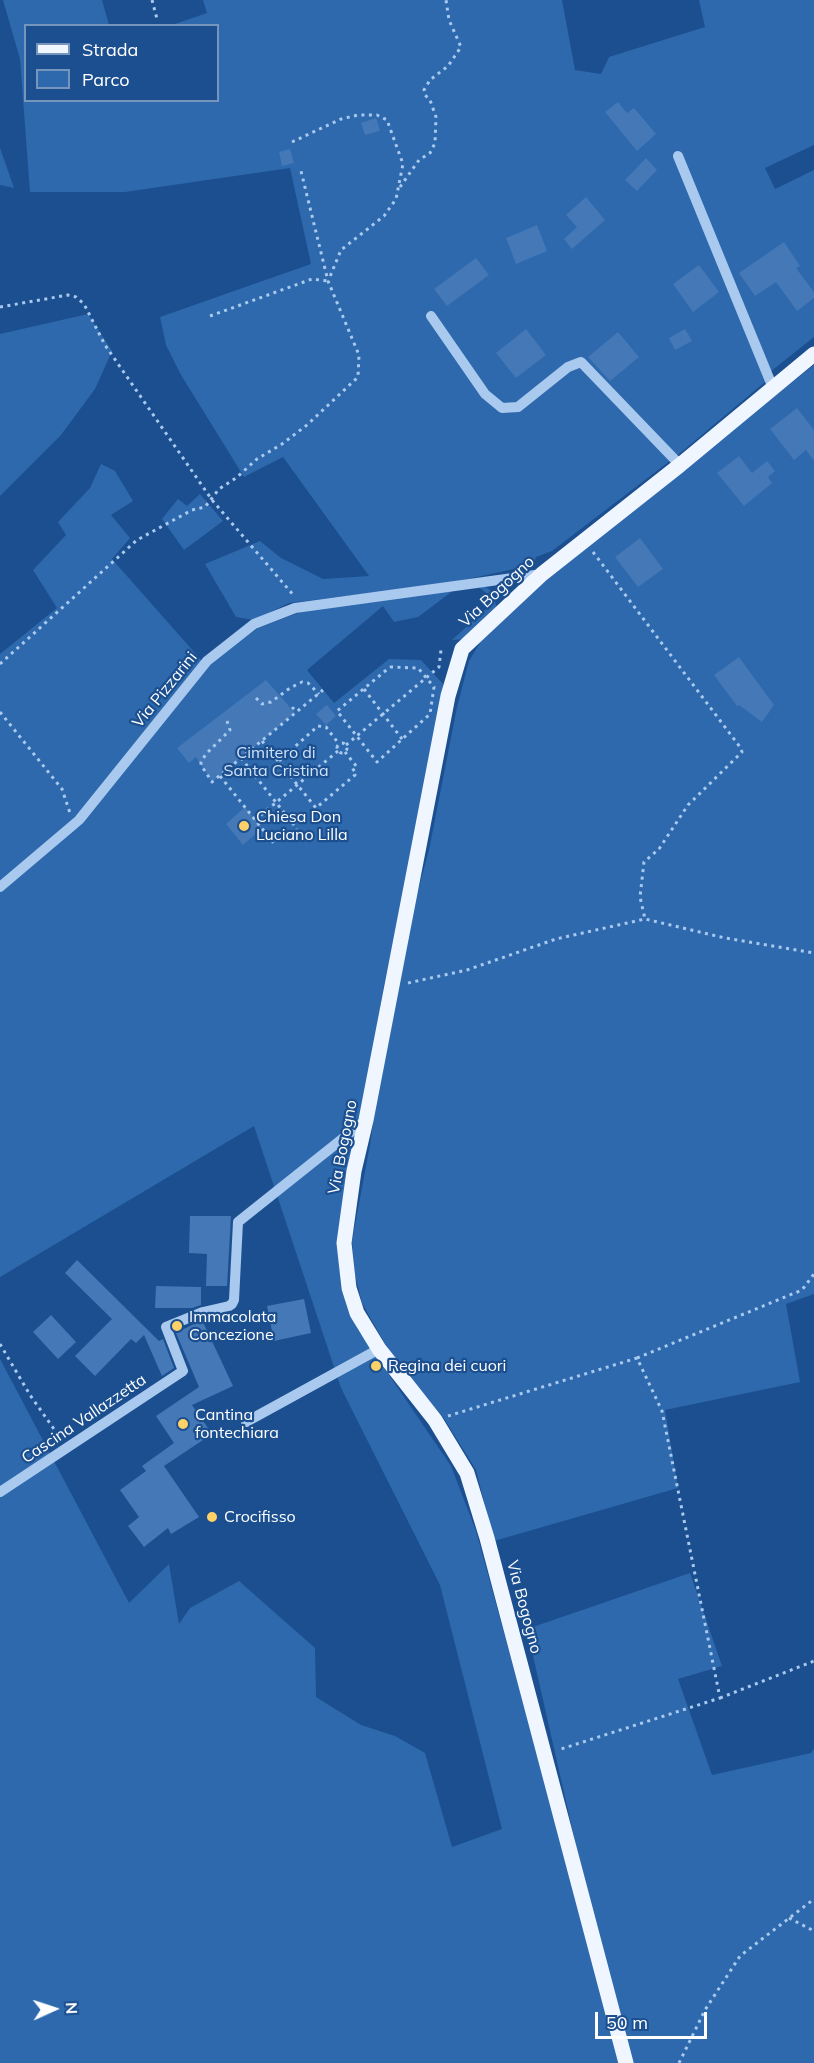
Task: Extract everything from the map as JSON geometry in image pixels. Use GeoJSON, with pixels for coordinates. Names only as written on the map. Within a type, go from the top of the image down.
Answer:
{"type":"FeatureCollection","features":[{"type":"Feature","properties":{"kind":"main road","name":"Via Bogogno"},"geometry":{"type":"LineString","coordinates":[[626,2063],[487,1538],[467,1473],[435,1420],[379,1349],[357,1313],[349,1288],[344,1243],[354,1171],[366,1120],[448,696],[462,649],[542,574],[680,465],[814,354]]}},
{"type":"Feature","properties":{"kind":"street"},"geometry":{"type":"LineString","coordinates":[[678,156],[773,388]]}},
{"type":"Feature","properties":{"kind":"street"},"geometry":{"type":"LineString","coordinates":[[431,316],[485,394],[502,408],[518,407],[568,367],[581,362],[680,465]]}},
{"type":"Feature","properties":{"kind":"street","name":"Via Pizzarini"},"geometry":{"type":"LineString","coordinates":[[0,887],[74,825],[207,661],[254,624],[296,608],[542,574]]}},
{"type":"Feature","properties":{"kind":"street","name":"Cascina Vallazzetta"},"geometry":{"type":"LineString","coordinates":[[0,1492],[183,1369],[166,1327],[203,1312],[232,1304],[238,1222],[366,1120]]}},
{"type":"Feature","properties":{"kind":"street"},"geometry":{"type":"LineString","coordinates":[[246,1422],[379,1349]]}},
{"type":"Feature","properties":{"kind":"path"},"geometry":{"type":"LineString","coordinates":[[152,0],[157,19]]}},
{"type":"Feature","properties":{"kind":"path"},"geometry":{"type":"LineString","coordinates":[[399,188],[406,181],[418,160],[430,153],[435,143],[436,117],[424,90],[430,80],[448,66],[461,47],[447,16],[446,0]]}},
{"type":"Feature","properties":{"kind":"path"},"geometry":{"type":"LineString","coordinates":[[292,142],[341,119],[358,115],[377,115],[387,120],[403,164],[396,199],[384,216],[341,250],[328,281]]}},
{"type":"Feature","properties":{"kind":"path"},"geometry":{"type":"LineString","coordinates":[[0,664],[137,540],[192,510],[205,507],[219,489],[236,478],[257,459],[307,425],[358,377],[359,355],[328,281],[300,167]]}},
{"type":"Feature","properties":{"kind":"path"},"geometry":{"type":"LineString","coordinates":[[210,316],[312,279],[328,281]]}},
{"type":"Feature","properties":{"kind":"path"},"geometry":{"type":"LineString","coordinates":[[0,307],[69,295],[76,297],[84,304],[105,345],[212,500],[304,607]]}},
{"type":"Feature","properties":{"kind":"path"},"geometry":{"type":"LineString","coordinates":[[584,541],[741,747],[742,752],[688,805],[659,849],[644,862],[639,897],[645,920]]}},
{"type":"Feature","properties":{"kind":"path"},"geometry":{"type":"LineString","coordinates":[[279,761],[318,726],[326,727],[339,744],[346,745],[439,667],[441,650]]}},
{"type":"Feature","properties":{"kind":"path"},"geometry":{"type":"LineString","coordinates":[[390,667],[418,668],[434,687],[430,714],[377,762],[337,711],[364,689],[390,667]]}},
{"type":"Feature","properties":{"kind":"path"},"geometry":{"type":"LineString","coordinates":[[256,698],[262,704],[271,702],[302,682],[308,683],[319,694]]}},
{"type":"Feature","properties":{"kind":"path"},"geometry":{"type":"LineString","coordinates":[[364,689],[402,739]]}},
{"type":"Feature","properties":{"kind":"path"},"geometry":{"type":"LineString","coordinates":[[227,721],[230,730],[201,762],[212,782],[323,690]]}},
{"type":"Feature","properties":{"kind":"path"},"geometry":{"type":"LineString","coordinates":[[292,709],[297,712]]}},
{"type":"Feature","properties":{"kind":"path"},"geometry":{"type":"LineString","coordinates":[[0,711],[62,789],[74,825]]}},
{"type":"Feature","properties":{"kind":"path"},"geometry":{"type":"LineString","coordinates":[[255,820],[276,802],[297,785],[338,751],[345,752],[357,767],[352,771],[355,775],[316,808],[297,785],[279,761],[262,741]]}},
{"type":"Feature","properties":{"kind":"path"},"geometry":{"type":"LineString","coordinates":[[338,751],[339,744]]}},
{"type":"Feature","properties":{"kind":"path"},"geometry":{"type":"LineString","coordinates":[[345,752],[346,745]]}},
{"type":"Feature","properties":{"kind":"path"},"geometry":{"type":"LineString","coordinates":[[241,758],[297,829]]}},
{"type":"Feature","properties":{"kind":"path"},"geometry":{"type":"LineString","coordinates":[[220,776],[276,846]]}},
{"type":"Feature","properties":{"kind":"path"},"geometry":{"type":"LineString","coordinates":[[392,987],[466,970],[556,939],[645,920],[725,938],[814,953]]}},
{"type":"Feature","properties":{"kind":"path"},"geometry":{"type":"LineString","coordinates":[[435,1420],[637,1358],[802,1290],[814,1274]]}},
{"type":"Feature","properties":{"kind":"path"},"geometry":{"type":"LineString","coordinates":[[0,1344],[30,1395],[67,1448]]}},
{"type":"Feature","properties":{"kind":"path"},"geometry":{"type":"LineString","coordinates":[[637,1358],[662,1412],[720,1698]]}},
{"type":"Feature","properties":{"kind":"path"},"geometry":{"type":"LineString","coordinates":[[544,1755],[720,1698],[814,1661]]}},
{"type":"Feature","properties":{"kind":"path"},"geometry":{"type":"LineString","coordinates":[[680,2063],[705,2010],[740,1956],[814,1899]]}},
{"type":"Feature","properties":{"kind":"path"},"geometry":{"type":"LineString","coordinates":[[789,1918],[814,1930]]}},
{"type":"Feature","properties":{"kind":"green space"},"geometry":{"type":"Polygon","coordinates":[[[3,0],[102,0],[109,24],[24,24],[24,102],[219,102],[219,24],[175,24],[207,13],[203,0],[562,0],[575,70],[601,74],[609,57],[705,27],[699,0],[814,0],[814,145],[765,168],[775,189],[814,170],[814,337],[770,372],[765,382],[679,454],[552,551],[536,557],[533,565],[444,584],[289,603],[254,620],[236,617],[205,564],[260,541],[281,558],[323,579],[369,576],[283,457],[244,477],[181,375],[166,345],[160,317],[311,264],[290,168],[125,192],[30,192],[20,59],[3,0]]]}},
{"type":"Feature","properties":{"kind":"green space"},"geometry":{"type":"Polygon","coordinates":[[[0,148],[14,188],[0,185],[0,148]]]}},
{"type":"Feature","properties":{"kind":"green space"},"geometry":{"type":"Polygon","coordinates":[[[88,314],[112,351],[95,389],[61,435],[0,496],[0,334],[88,314]]]}},
{"type":"Feature","properties":{"kind":"green space"},"geometry":{"type":"Polygon","coordinates":[[[814,365],[814,1294],[786,1304],[800,1382],[665,1410],[678,1488],[494,1541],[476,1470],[443,1417],[400,1367],[362,1303],[355,1275],[352,1241],[370,1145],[392,987],[429,850],[457,707],[469,661],[489,628],[584,545],[814,365]]]}},
{"type":"Feature","properties":{"kind":"green space"},"geometry":{"type":"Polygon","coordinates":[[[101,464],[115,471],[133,501],[111,515],[130,538],[112,559],[202,661],[156,722],[102,783],[86,807],[0,883],[0,654],[57,608],[33,570],[66,535],[58,522],[90,488],[101,464]]]}},
{"type":"Feature","properties":{"kind":"green space"},"geometry":{"type":"Polygon","coordinates":[[[200,494],[223,521],[184,550],[162,519],[178,499],[187,506],[200,494]]]}},
{"type":"Feature","properties":{"kind":"green space"},"geometry":{"type":"Polygon","coordinates":[[[484,586],[492,591],[496,607],[465,639],[452,640],[488,607],[491,597],[479,587],[484,586]]]}},
{"type":"Feature","properties":{"kind":"green space","name":"Cimitero di Santa Cristina"},"geometry":{"type":"Polygon","coordinates":[[[454,590],[418,617],[394,622],[383,606],[307,670],[334,703],[389,659],[421,660],[443,684],[440,718],[384,985],[338,1247],[341,1288],[357,1328],[451,1466],[476,1531],[575,1891],[586,1890],[527,1629],[690,1573],[722,1666],[678,1679],[712,1775],[811,1753],[814,1749],[814,2063],[0,2063],[0,1359],[129,1603],[169,1564],[179,1624],[190,1608],[239,1581],[315,1648],[316,1697],[361,1725],[395,1736],[425,1753],[452,1847],[502,1829],[440,1585],[341,1388],[254,1126],[0,1277],[0,891],[81,822],[180,699],[213,662],[258,628],[303,611],[454,590]]]}},
{"type":"Feature","properties":{"kind":"building"},"geometry":{"type":"Polygon","coordinates":[[[618,102],[627,113],[634,108],[656,134],[637,151],[605,112],[618,102]]]}},
{"type":"Feature","properties":{"kind":"building"},"geometry":{"type":"Polygon","coordinates":[[[376,118],[380,131],[365,135],[361,123],[376,118]]]}},
{"type":"Feature","properties":{"kind":"building"},"geometry":{"type":"Polygon","coordinates":[[[290,149],[294,163],[282,166],[279,152],[290,149]]]}},
{"type":"Feature","properties":{"kind":"building"},"geometry":{"type":"Polygon","coordinates":[[[646,158],[657,170],[637,191],[625,180],[646,158]]]}},
{"type":"Feature","properties":{"kind":"building"},"geometry":{"type":"Polygon","coordinates":[[[586,197],[605,220],[572,249],[564,239],[577,227],[566,215],[586,197]]]}},
{"type":"Feature","properties":{"kind":"building"},"geometry":{"type":"Polygon","coordinates":[[[537,225],[547,251],[516,264],[506,238],[537,225]]]}},
{"type":"Feature","properties":{"kind":"building"},"geometry":{"type":"Polygon","coordinates":[[[784,242],[800,266],[796,268],[814,292],[814,298],[797,311],[776,282],[755,296],[739,273],[784,242]]]}},
{"type":"Feature","properties":{"kind":"building"},"geometry":{"type":"Polygon","coordinates":[[[476,258],[489,275],[447,306],[434,289],[476,258]]]}},
{"type":"Feature","properties":{"kind":"building"},"geometry":{"type":"Polygon","coordinates":[[[699,265],[719,292],[693,312],[673,284],[699,265]]]}},
{"type":"Feature","properties":{"kind":"building"},"geometry":{"type":"Polygon","coordinates":[[[526,329],[546,355],[516,378],[496,353],[526,329]]]}},
{"type":"Feature","properties":{"kind":"building"},"geometry":{"type":"Polygon","coordinates":[[[685,329],[692,341],[675,350],[669,338],[685,329]]]}},
{"type":"Feature","properties":{"kind":"building"},"geometry":{"type":"Polygon","coordinates":[[[618,332],[639,357],[610,381],[588,357],[618,332]]]}},
{"type":"Feature","properties":{"kind":"building"},"geometry":{"type":"Polygon","coordinates":[[[797,408],[814,430],[814,461],[806,450],[794,460],[770,429],[797,408]]]}},
{"type":"Feature","properties":{"kind":"building"},"geometry":{"type":"Polygon","coordinates":[[[739,456],[752,473],[767,461],[775,471],[768,477],[772,483],[744,506],[717,473],[739,456]]]}},
{"type":"Feature","properties":{"kind":"building"},"geometry":{"type":"Polygon","coordinates":[[[640,538],[663,569],[638,587],[615,557],[640,538]]]}},
{"type":"Feature","properties":{"kind":"building"},"geometry":{"type":"Polygon","coordinates":[[[739,657],[774,705],[762,722],[739,705],[737,706],[714,675],[739,657]]]}},
{"type":"Feature","properties":{"kind":"building"},"geometry":{"type":"Polygon","coordinates":[[[266,680],[295,713],[212,782],[196,757],[189,763],[177,748],[266,680]]]}},
{"type":"Feature","properties":{"kind":"building"},"geometry":{"type":"Polygon","coordinates":[[[327,705],[336,716],[326,725],[316,714],[327,705]]]}},
{"type":"Feature","properties":{"kind":"building","name":"Chiesa Don Luciano Lilla"},"geometry":{"type":"Polygon","coordinates":[[[245,807],[262,828],[243,845],[226,824],[245,807]]]}},
{"type":"Feature","properties":{"kind":"building"},"geometry":{"type":"Polygon","coordinates":[[[190,1216],[231,1216],[227,1286],[206,1286],[207,1254],[189,1253],[190,1216]]]}},
{"type":"Feature","properties":{"kind":"building"},"geometry":{"type":"Polygon","coordinates":[[[77,1260],[159,1341],[163,1339],[174,1368],[162,1376],[144,1335],[136,1343],[131,1339],[95,1376],[75,1356],[112,1319],[65,1273],[77,1260]]]}},
{"type":"Feature","properties":{"kind":"building"},"geometry":{"type":"Polygon","coordinates":[[[156,1286],[201,1287],[201,1305],[192,1308],[155,1308],[156,1286]]]}},
{"type":"Feature","properties":{"kind":"building"},"geometry":{"type":"Polygon","coordinates":[[[304,1299],[311,1333],[274,1341],[267,1306],[304,1299]]]}},
{"type":"Feature","properties":{"kind":"building"},"geometry":{"type":"Polygon","coordinates":[[[51,1315],[76,1342],[58,1359],[33,1332],[51,1315]]]}},
{"type":"Feature","properties":{"kind":"building"},"geometry":{"type":"Polygon","coordinates":[[[202,1320],[233,1386],[192,1405],[212,1434],[164,1466],[199,1517],[171,1534],[168,1528],[144,1547],[128,1526],[139,1517],[120,1490],[146,1471],[142,1466],[174,1443],[156,1416],[199,1387],[176,1333],[202,1320]]]}},
{"type":"Feature","properties":{"kind":"place","name":"Chiesa Don Luciano Lilla"},"geometry":{"type":"Point","coordinates":[244,826]}},
{"type":"Feature","properties":{"kind":"place","name":"Immacolata Concezione"},"geometry":{"type":"Point","coordinates":[177,1326]}},
{"type":"Feature","properties":{"kind":"place","name":"Regina dei cuori"},"geometry":{"type":"Point","coordinates":[376,1366]}},
{"type":"Feature","properties":{"kind":"place","name":"Cantina fontechiara"},"geometry":{"type":"Point","coordinates":[183,1424]}},
{"type":"Feature","properties":{"kind":"place","name":"Crocifisso"},"geometry":{"type":"Point","coordinates":[212,1517]}}]}
